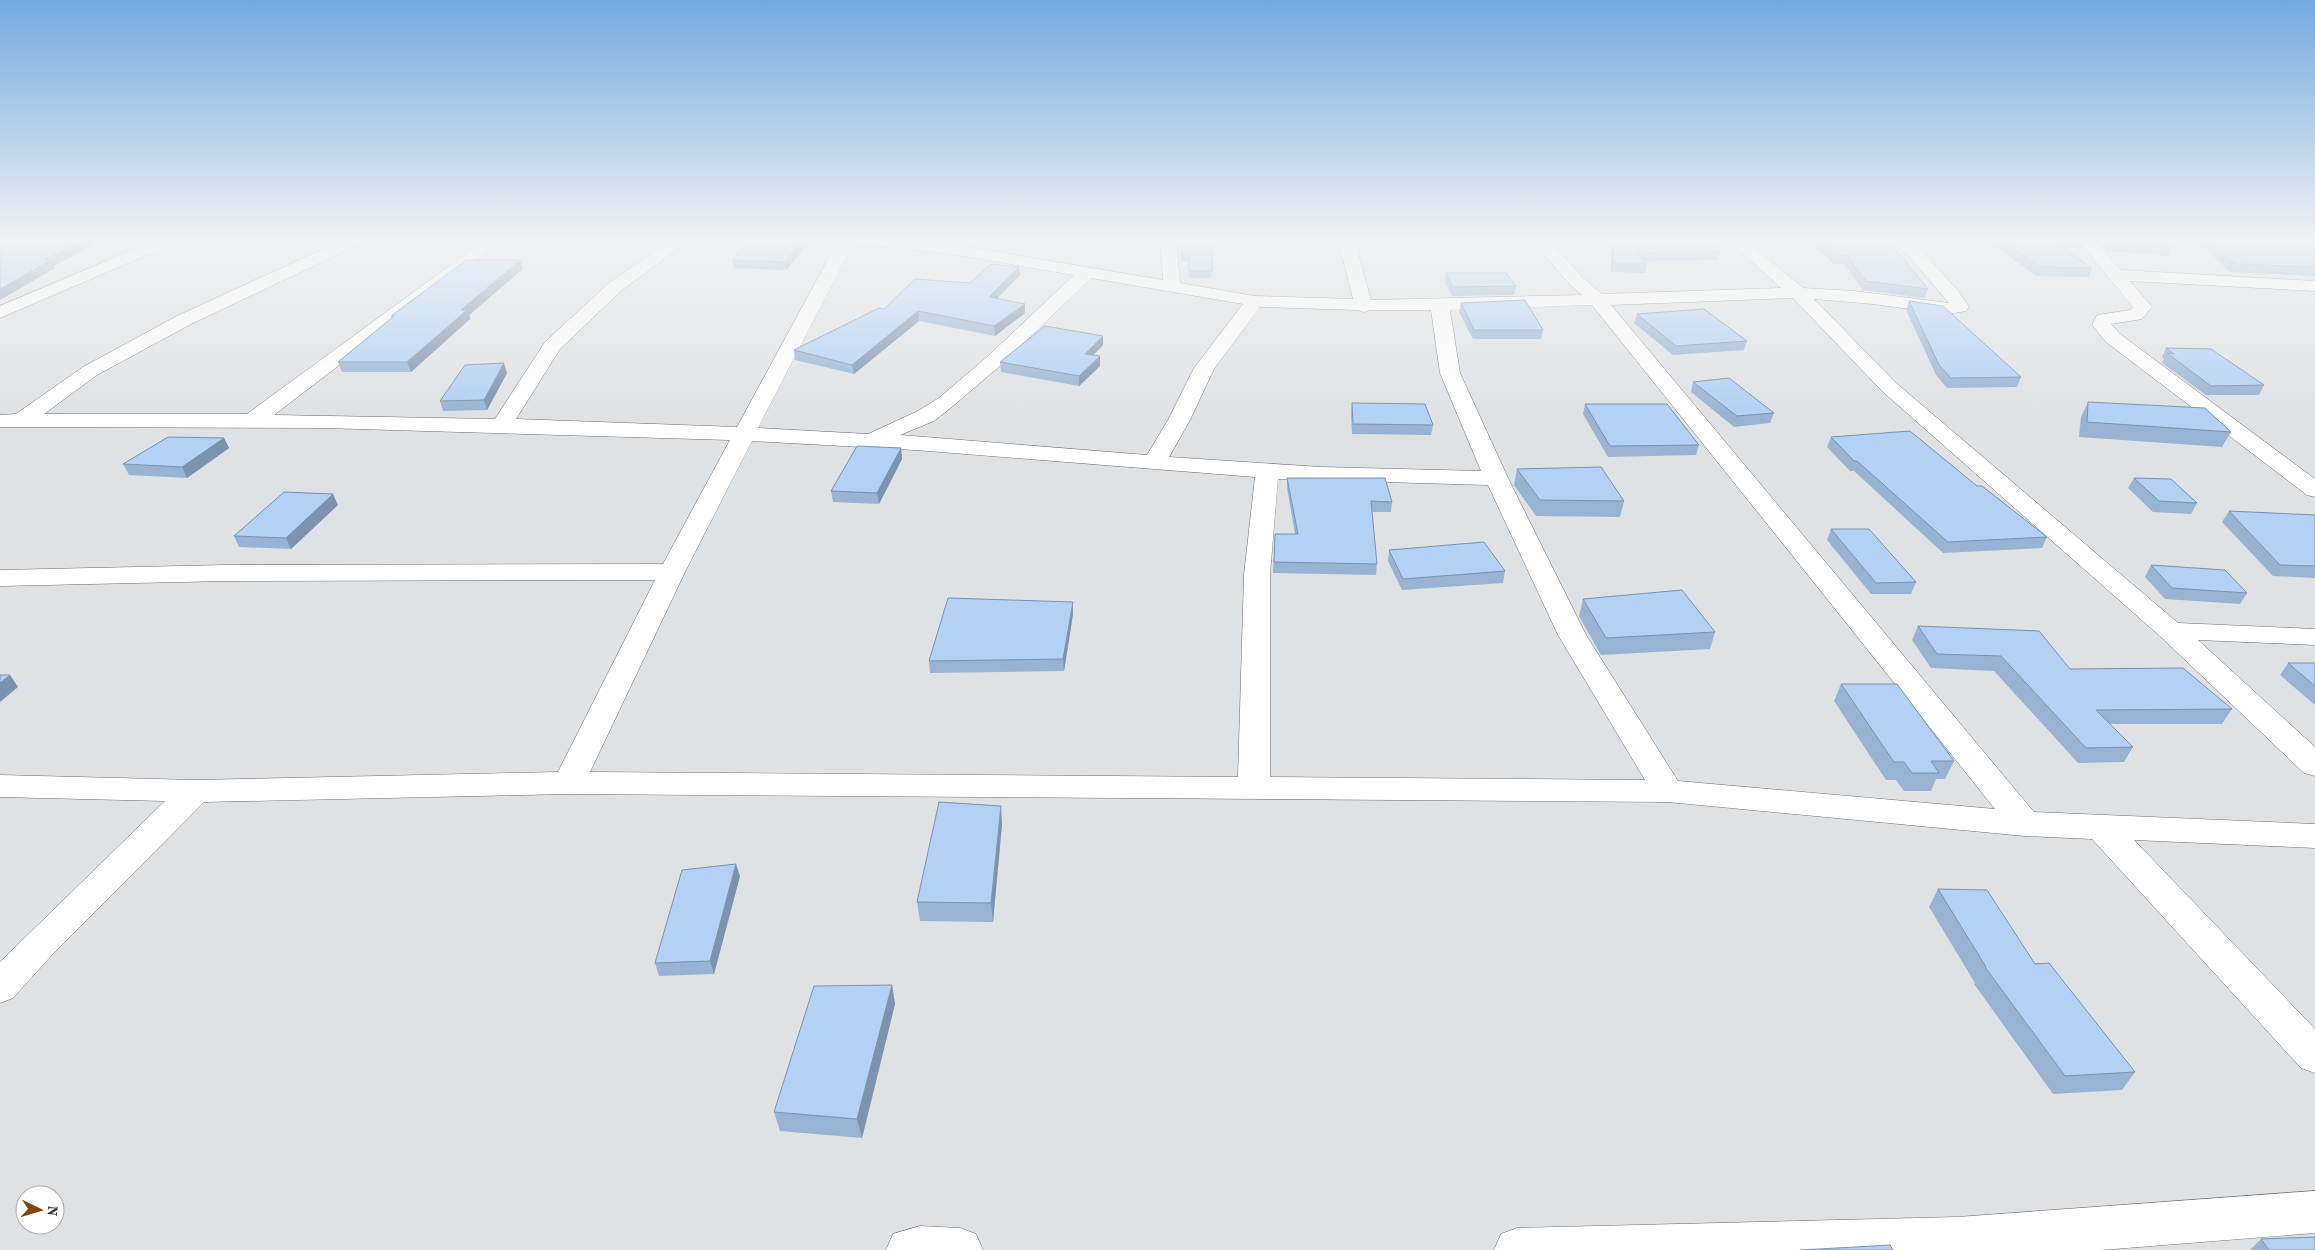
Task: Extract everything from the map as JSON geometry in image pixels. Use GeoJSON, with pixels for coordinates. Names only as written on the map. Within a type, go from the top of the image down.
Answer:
{"type":"FeatureCollection","features":[{"type":"Feature","properties":{"kind":"street"},"geometry":{"type":"LineString","coordinates":[[0,313],[36,297]]}},
{"type":"Feature","properties":{"kind":"street"},"geometry":{"type":"LineString","coordinates":[[11,421],[90,371],[184,320],[233,297]]}},
{"type":"Feature","properties":{"kind":"street"},"geometry":{"type":"LineString","coordinates":[[252,421],[418,297]]}},
{"type":"Feature","properties":{"kind":"street"},"geometry":{"type":"LineString","coordinates":[[501,426],[552,346],[604,297]]}},
{"type":"Feature","properties":{"kind":"street"},"geometry":{"type":"LineString","coordinates":[[569,783],[672,572],[817,297]]}},
{"type":"Feature","properties":{"kind":"street"},"geometry":{"type":"LineString","coordinates":[[871,441],[926,416],[946,402],[994,361],[1061,297]]}},
{"type":"Feature","properties":{"kind":"street"},"geometry":{"type":"LineString","coordinates":[[1233,297],[1255,301],[1364,306],[1440,306],[1618,297]]}},
{"type":"Feature","properties":{"kind":"street"},"geometry":{"type":"LineString","coordinates":[[1362,297],[1364,306]]}},
{"type":"Feature","properties":{"kind":"street"},"geometry":{"type":"LineString","coordinates":[[1803,297],[1889,387],[2171,631],[2315,765]]}},
{"type":"Feature","properties":{"kind":"street"},"geometry":{"type":"LineString","coordinates":[[1860,297],[1948,309],[1960,307],[1954,297]]}},
{"type":"Feature","properties":{"kind":"street"},"geometry":{"type":"LineString","coordinates":[[2135,297],[2143,307],[2136,315],[2104,319],[2101,325],[2134,356],[2315,490]]}},
{"type":"Feature","properties":{"kind":"street"},"geometry":{"type":"LineString","coordinates":[[1596,298],[2025,824]]}},
{"type":"Feature","properties":{"kind":"street"},"geometry":{"type":"LineString","coordinates":[[1154,463],[1179,420],[1204,368],[1255,301]]}},
{"type":"Feature","properties":{"kind":"street"},"geometry":{"type":"LineString","coordinates":[[1440,306],[1450,373],[1496,478],[1572,635],[1668,791]]}},
{"type":"Feature","properties":{"kind":"street"},"geometry":{"type":"LineString","coordinates":[[11,421],[130,419],[252,421],[501,426],[745,434],[871,441],[1267,472],[1496,478]]}},
{"type":"Feature","properties":{"kind":"street"},"geometry":{"type":"LineString","coordinates":[[1254,789],[1257,575],[1267,472]]}},
{"type":"Feature","properties":{"kind":"street"},"geometry":{"type":"LineString","coordinates":[[0,578],[226,573],[672,572]]}},
{"type":"Feature","properties":{"kind":"street"},"geometry":{"type":"LineString","coordinates":[[2171,631],[2315,636]]}},
{"type":"Feature","properties":{"kind":"street"},"geometry":{"type":"LineString","coordinates":[[0,786],[196,791],[569,783],[1668,791],[2025,824],[2315,836]]}},
{"type":"Feature","properties":{"kind":"street"},"geometry":{"type":"LineString","coordinates":[[0,987],[38,946],[196,791]]}},
{"type":"Feature","properties":{"kind":"street"},"geometry":{"type":"LineString","coordinates":[[2102,828],[2315,1056]]}},
{"type":"Feature","properties":{"kind":"street"},"geometry":{"type":"LineString","coordinates":[[1516,1250],[1960,1244],[2315,1212]]}},
{"type":"Feature","properties":{"kind":"street"},"geometry":{"type":"LineString","coordinates":[[909,1250],[920,1248],[960,1250]]}},
{"type":"Feature","properties":{"kind":"building"},"geometry":{"type":"Polygon","coordinates":[[[416,297],[476,297],[461,310],[467,310],[407,362],[338,362],[394,316],[391,316],[416,297]]]}},
{"type":"Feature","properties":{"kind":"building"},"geometry":{"type":"Polygon","coordinates":[[[896,297],[991,297],[1025,304],[994,326],[918,311],[852,365],[794,350],[879,308],[884,309],[896,297]]]}},
{"type":"Feature","properties":{"kind":"building"},"geometry":{"type":"Polygon","coordinates":[[[1525,300],[1543,330],[1474,330],[1461,303],[1525,300]]]}},
{"type":"Feature","properties":{"kind":"building"},"geometry":{"type":"Polygon","coordinates":[[[1909,301],[1943,306],[2021,377],[1951,378],[1939,365],[1909,301]]]}},
{"type":"Feature","properties":{"kind":"building"},"geometry":{"type":"Polygon","coordinates":[[[1704,309],[1747,341],[1676,346],[1637,314],[1704,309]]]}},
{"type":"Feature","properties":{"kind":"building"},"geometry":{"type":"Polygon","coordinates":[[[1045,326],[1103,336],[1085,354],[1100,356],[1079,376],[1000,362],[1045,326]]]}},
{"type":"Feature","properties":{"kind":"building"},"geometry":{"type":"Polygon","coordinates":[[[2166,348],[2211,349],[2264,385],[2211,386],[2167,353],[2174,354],[2166,348]]]}},
{"type":"Feature","properties":{"kind":"building"},"geometry":{"type":"Polygon","coordinates":[[[504,363],[484,400],[440,401],[465,365],[504,363]]]}},
{"type":"Feature","properties":{"kind":"building"},"geometry":{"type":"Polygon","coordinates":[[[1729,378],[1774,413],[1737,416],[1693,382],[1729,378]]]}},
{"type":"Feature","properties":{"kind":"building"},"geometry":{"type":"Polygon","coordinates":[[[2088,402],[2205,408],[2231,432],[2087,422],[2088,402]]]}},
{"type":"Feature","properties":{"kind":"building"},"geometry":{"type":"Polygon","coordinates":[[[1352,403],[1425,404],[1433,425],[1353,424],[1352,403]]]}},
{"type":"Feature","properties":{"kind":"building"},"geometry":{"type":"Polygon","coordinates":[[[1585,404],[1667,404],[1699,445],[1610,446],[1585,404]]]}},
{"type":"Feature","properties":{"kind":"building"},"geometry":{"type":"Polygon","coordinates":[[[1910,431],[1977,486],[1982,486],[2047,537],[1948,542],[1857,461],[1854,461],[1831,437],[1910,431]]]}},
{"type":"Feature","properties":{"kind":"building"},"geometry":{"type":"Polygon","coordinates":[[[168,437],[224,438],[182,467],[123,464],[168,437]]]}},
{"type":"Feature","properties":{"kind":"building"},"geometry":{"type":"Polygon","coordinates":[[[857,446],[901,448],[877,493],[831,491],[857,446]]]}},
{"type":"Feature","properties":{"kind":"building"},"geometry":{"type":"Polygon","coordinates":[[[1601,467],[1624,501],[1540,500],[1517,469],[1601,467]]]}},
{"type":"Feature","properties":{"kind":"building"},"geometry":{"type":"Polygon","coordinates":[[[1287,478],[1385,478],[1392,502],[1371,501],[1377,564],[1274,562],[1275,534],[1298,534],[1287,478]]]}},
{"type":"Feature","properties":{"kind":"building"},"geometry":{"type":"Polygon","coordinates":[[[2134,478],[2171,479],[2197,503],[2159,501],[2134,478]]]}},
{"type":"Feature","properties":{"kind":"building"},"geometry":{"type":"Polygon","coordinates":[[[284,492],[333,494],[286,538],[234,536],[284,492]]]}},
{"type":"Feature","properties":{"kind":"building"},"geometry":{"type":"Polygon","coordinates":[[[2229,511],[2315,515],[2315,566],[2280,565],[2229,511]]]}},
{"type":"Feature","properties":{"kind":"building"},"geometry":{"type":"Polygon","coordinates":[[[1831,529],[1869,529],[1916,582],[1876,583],[1831,529]]]}},
{"type":"Feature","properties":{"kind":"building"},"geometry":{"type":"Polygon","coordinates":[[[1484,542],[1505,571],[1403,579],[1389,550],[1484,542]]]}},
{"type":"Feature","properties":{"kind":"building"},"geometry":{"type":"Polygon","coordinates":[[[2151,565],[2225,570],[2247,593],[2172,588],[2151,565]]]}},
{"type":"Feature","properties":{"kind":"building"},"geometry":{"type":"Polygon","coordinates":[[[1682,590],[1715,632],[1606,638],[1583,599],[1682,590]]]}},
{"type":"Feature","properties":{"kind":"building"},"geometry":{"type":"Polygon","coordinates":[[[948,598],[1073,602],[1063,659],[929,661],[948,598]]]}},
{"type":"Feature","properties":{"kind":"building"},"geometry":{"type":"Polygon","coordinates":[[[1918,626],[2039,631],[2070,669],[2183,668],[2232,709],[2096,710],[2133,747],[2086,748],[2001,656],[1937,654],[1918,626]]]}},
{"type":"Feature","properties":{"kind":"building"},"geometry":{"type":"Polygon","coordinates":[[[2288,663],[2315,663],[2315,686],[2288,663]]]}},
{"type":"Feature","properties":{"kind":"building"},"geometry":{"type":"Polygon","coordinates":[[[0,675],[10,675],[0,683],[0,675]]]}},
{"type":"Feature","properties":{"kind":"building"},"geometry":{"type":"Polygon","coordinates":[[[1841,684],[1897,684],[1954,761],[1931,761],[1939,773],[1912,773],[1904,762],[1894,762],[1841,684]]]}},
{"type":"Feature","properties":{"kind":"building"},"geometry":{"type":"Polygon","coordinates":[[[939,802],[1001,806],[991,903],[917,902],[939,802]]]}},
{"type":"Feature","properties":{"kind":"building"},"geometry":{"type":"Polygon","coordinates":[[[736,864],[710,961],[655,963],[682,870],[736,864]]]}},
{"type":"Feature","properties":{"kind":"building"},"geometry":{"type":"Polygon","coordinates":[[[1938,889],[1987,890],[2035,964],[2049,963],[2135,1072],[2065,1076],[1985,967],[1938,889]]]}},
{"type":"Feature","properties":{"kind":"building"},"geometry":{"type":"Polygon","coordinates":[[[892,985],[857,1119],[774,1112],[814,986],[892,985]]]}},
{"type":"Feature","properties":{"kind":"building"},"geometry":{"type":"Polygon","coordinates":[[[2315,1237],[2315,1250],[2269,1250],[2261,1239],[2315,1237]]]}},
{"type":"Feature","properties":{"kind":"building"},"geometry":{"type":"Polygon","coordinates":[[[1890,1245],[1893,1250],[1801,1250],[1890,1245]]]}}]}
